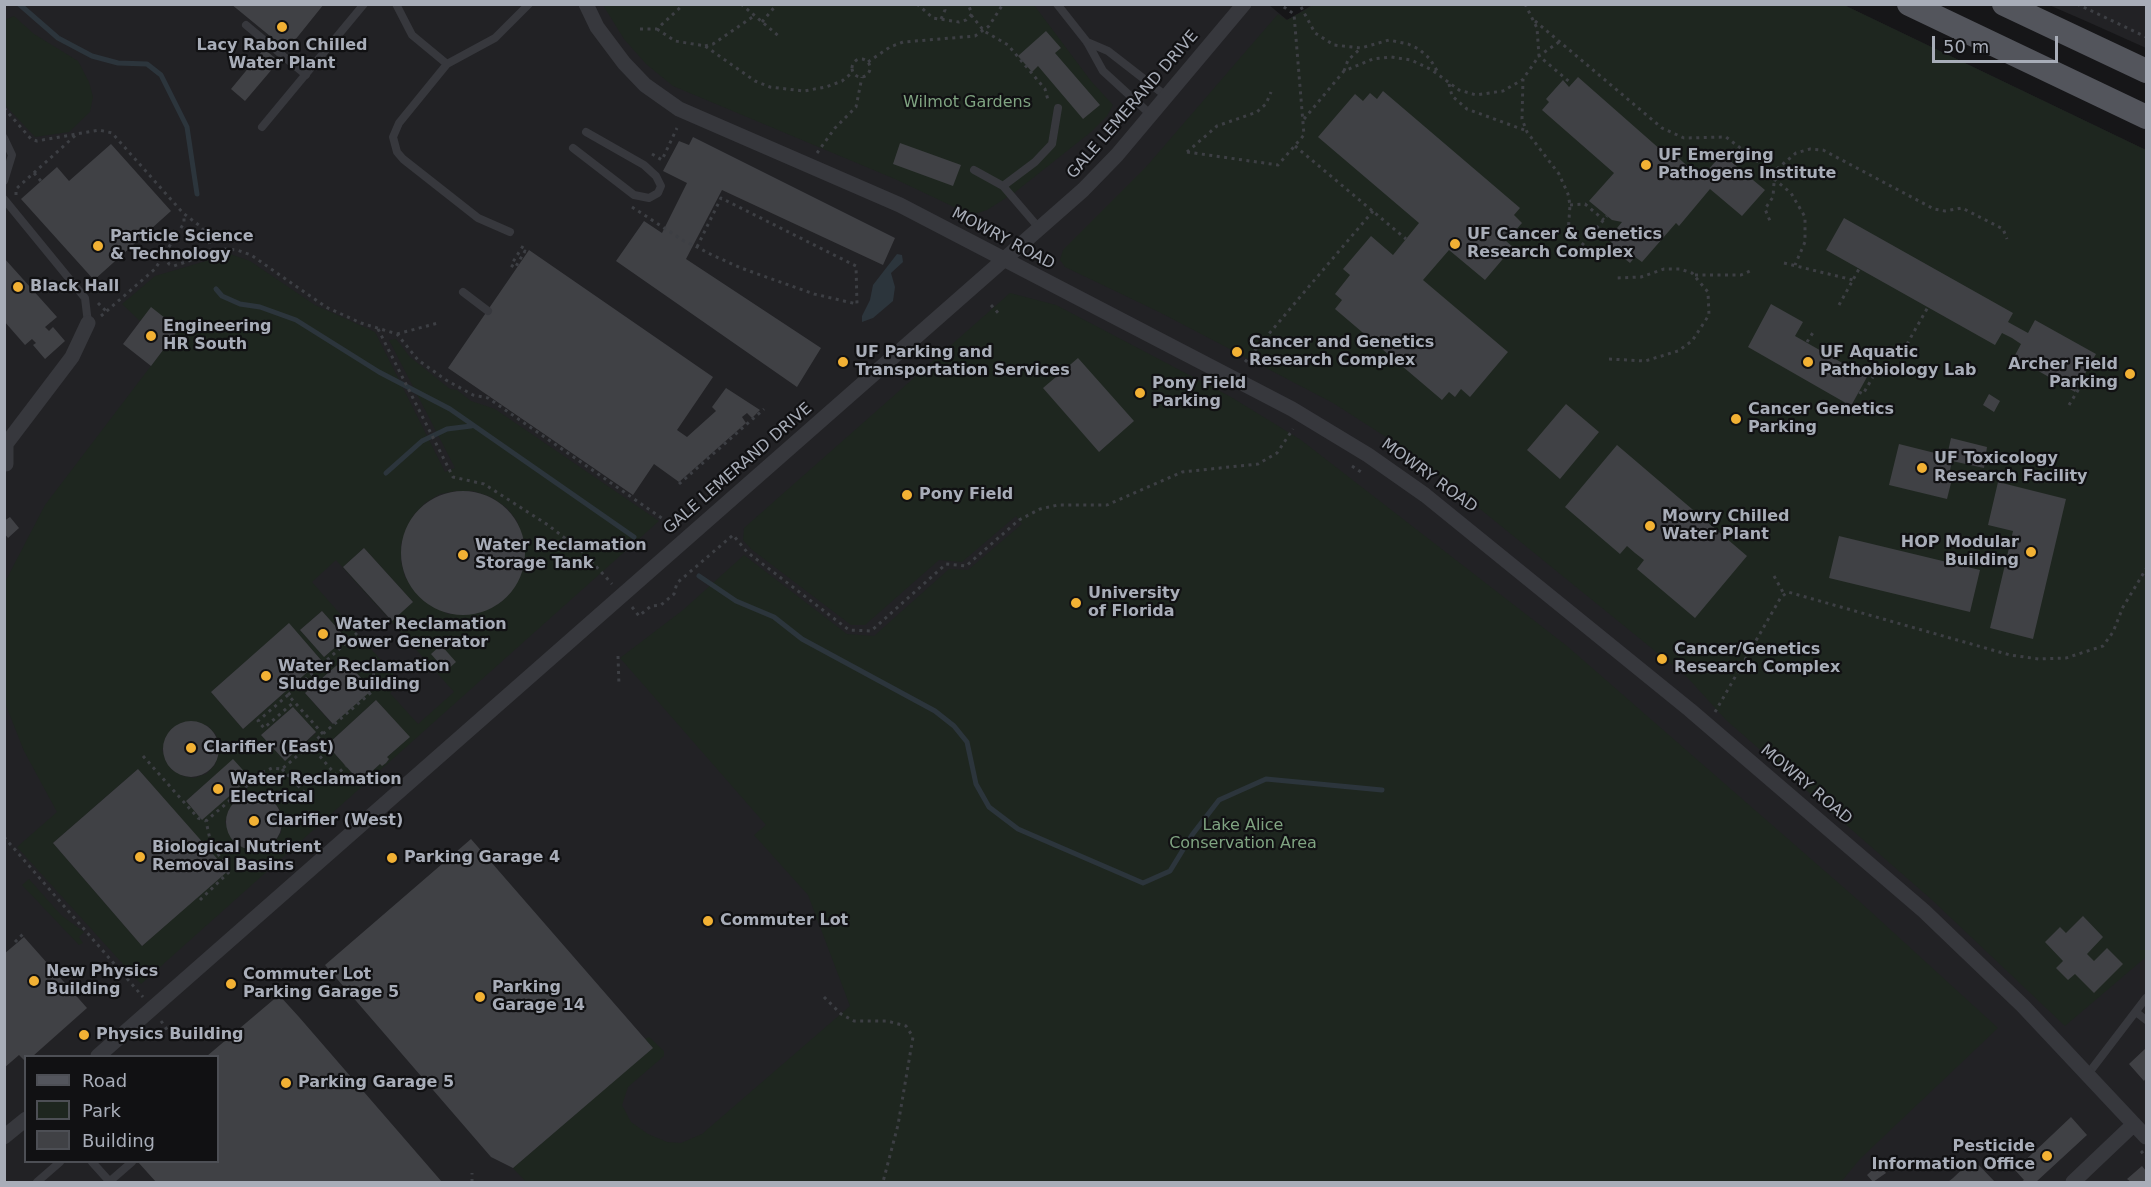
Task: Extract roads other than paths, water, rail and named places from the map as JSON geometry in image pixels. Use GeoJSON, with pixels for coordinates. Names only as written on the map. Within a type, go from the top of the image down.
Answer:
{"type":"FeatureCollection","features":[{"type":"Feature","properties":{"kind":"main road"},"geometry":{"type":"LineString","coordinates":[[1909,4],[2146,117]]}},
{"type":"Feature","properties":{"kind":"main road"},"geometry":{"type":"LineString","coordinates":[[2004,4],[2146,71]]}},
{"type":"Feature","properties":{"kind":"street","name":"MOWRY ROAD"},"geometry":{"type":"LineString","coordinates":[[586,4],[597,27],[624,63],[663,99],[679,109],[900,205],[1300,414],[1368,455],[1456,518],[1690,710],[1891,882],[1985,967],[2146,1137]]}},
{"type":"Feature","properties":{"kind":"street","name":"GALE LEMERAND DRIVE"},"geometry":{"type":"LineString","coordinates":[[99,1055],[1083,190],[1117,155],[1244,4]]}},
{"type":"Feature","properties":{"kind":"street"},"geometry":{"type":"LineString","coordinates":[[6,464],[6,444],[72,357],[88,324]]}},
{"type":"Feature","properties":{"kind":"street"},"geometry":{"type":"LineString","coordinates":[[4,1137],[24,1121]]}},
{"type":"Feature","properties":{"kind":"street"},"geometry":{"type":"LineString","coordinates":[[2073,1182],[2134,1124]]}},
{"type":"Feature","properties":{"kind":"lane"},"geometry":{"type":"LineString","coordinates":[[262,127],[364,4]]}},
{"type":"Feature","properties":{"kind":"lane"},"geometry":{"type":"LineString","coordinates":[[396,4],[412,35],[447,64]]}},
{"type":"Feature","properties":{"kind":"lane"},"geometry":{"type":"LineString","coordinates":[[510,232],[478,218],[404,159],[394,145],[393,137],[399,123],[447,64],[495,38],[529,4]]}},
{"type":"Feature","properties":{"kind":"lane"},"geometry":{"type":"LineString","coordinates":[[1058,4],[1087,42],[1103,71],[1150,114]]}},
{"type":"Feature","properties":{"kind":"lane"},"geometry":{"type":"LineString","coordinates":[[246,25],[306,75]]}},
{"type":"Feature","properties":{"kind":"lane"},"geometry":{"type":"LineString","coordinates":[[1087,42],[1108,51],[1166,96]]}},
{"type":"Feature","properties":{"kind":"lane"},"geometry":{"type":"LineString","coordinates":[[1003,186],[1035,162],[1052,144],[1058,108]]}},
{"type":"Feature","properties":{"kind":"lane"},"geometry":{"type":"LineString","coordinates":[[573,148],[634,195],[649,198],[658,193],[661,186],[656,176],[644,165],[586,132]]}},
{"type":"Feature","properties":{"kind":"lane"},"geometry":{"type":"LineString","coordinates":[[4,138],[12,155],[4,181]]}},
{"type":"Feature","properties":{"kind":"lane"},"geometry":{"type":"LineString","coordinates":[[974,170],[1003,186],[1039,228]]}},
{"type":"Feature","properties":{"kind":"lane"},"geometry":{"type":"LineString","coordinates":[[4,199],[85,298],[88,324]]}},
{"type":"Feature","properties":{"kind":"lane"},"geometry":{"type":"LineString","coordinates":[[464,292],[488,310]]}},
{"type":"Feature","properties":{"kind":"lane"},"geometry":{"type":"LineString","coordinates":[[2088,1074],[2146,998]]}},
{"type":"Feature","properties":{"kind":"lane"},"geometry":{"type":"LineString","coordinates":[[2136,1012],[2146,1020]]}},
{"type":"Feature","properties":{"kind":"lane"},"geometry":{"type":"LineString","coordinates":[[36,1182],[58,1163]]}},
{"type":"Feature","properties":{"kind":"lane"},"geometry":{"type":"LineString","coordinates":[[94,1163],[109,1182],[130,1163]]}},
{"type":"Feature","properties":{"kind":"waterway"},"geometry":{"type":"LineString","coordinates":[[19,4],[58,38],[92,56],[118,63],[147,64],[161,75],[187,127],[197,194]]}},
{"type":"Feature","properties":{"kind":"waterway"},"geometry":{"type":"LineString","coordinates":[[216,289],[222,296],[240,304],[260,307],[296,320],[379,372],[450,409],[634,537]]}},
{"type":"Feature","properties":{"kind":"waterway"},"geometry":{"type":"LineString","coordinates":[[386,473],[422,441],[447,429],[471,426]]}},
{"type":"Feature","properties":{"kind":"waterway"},"geometry":{"type":"LineString","coordinates":[[699,576],[736,601],[774,617],[802,639],[935,711],[954,726],[967,742],[976,784],[989,807],[1018,829],[1143,883],[1170,871],[1192,835],[1219,800],[1266,779],[1382,790]]}},
{"type":"Feature","properties":{"kind":"place","name":"Lacy Rabon Chilled Water Plant"},"geometry":{"type":"Point","coordinates":[282,27]}},
{"type":"Feature","properties":{"kind":"place","name":"UF Emerging Pathogens Institute"},"geometry":{"type":"Point","coordinates":[1646,165]}},
{"type":"Feature","properties":{"kind":"place","name":"UF Cancer & Genetics Research Complex"},"geometry":{"type":"Point","coordinates":[1455,244]}},
{"type":"Feature","properties":{"kind":"place","name":"Particle Science & Technology"},"geometry":{"type":"Point","coordinates":[98,246]}},
{"type":"Feature","properties":{"kind":"place","name":"Black Hall"},"geometry":{"type":"Point","coordinates":[18,287]}},
{"type":"Feature","properties":{"kind":"place","name":"Engineering HR South"},"geometry":{"type":"Point","coordinates":[151,336]}},
{"type":"Feature","properties":{"kind":"place","name":"Cancer and Genetics Research Complex"},"geometry":{"type":"Point","coordinates":[1237,352]}},
{"type":"Feature","properties":{"kind":"place","name":"UF Parking and Transportation Services"},"geometry":{"type":"Point","coordinates":[843,362]}},
{"type":"Feature","properties":{"kind":"place","name":"UF Aquatic Pathobiology Lab"},"geometry":{"type":"Point","coordinates":[1808,362]}},
{"type":"Feature","properties":{"kind":"place","name":"Archer Field Parking"},"geometry":{"type":"Point","coordinates":[2130,374]}},
{"type":"Feature","properties":{"kind":"place","name":"Pony Field Parking"},"geometry":{"type":"Point","coordinates":[1140,393]}},
{"type":"Feature","properties":{"kind":"place","name":"Cancer Genetics Parking"},"geometry":{"type":"Point","coordinates":[1736,419]}},
{"type":"Feature","properties":{"kind":"place","name":"UF Toxicology Research Facility"},"geometry":{"type":"Point","coordinates":[1922,468]}},
{"type":"Feature","properties":{"kind":"place","name":"Pony Field"},"geometry":{"type":"Point","coordinates":[907,495]}},
{"type":"Feature","properties":{"kind":"place","name":"Mowry Chilled Water Plant"},"geometry":{"type":"Point","coordinates":[1650,526]}},
{"type":"Feature","properties":{"kind":"place","name":"HOP Modular Building"},"geometry":{"type":"Point","coordinates":[2031,552]}},
{"type":"Feature","properties":{"kind":"place","name":"Water Reclamation Storage Tank"},"geometry":{"type":"Point","coordinates":[463,555]}},
{"type":"Feature","properties":{"kind":"place","name":"University of Florida"},"geometry":{"type":"Point","coordinates":[1076,603]}},
{"type":"Feature","properties":{"kind":"place","name":"Water Reclamation Power Generator"},"geometry":{"type":"Point","coordinates":[323,634]}},
{"type":"Feature","properties":{"kind":"place","name":"Cancer/Genetics Research Complex"},"geometry":{"type":"Point","coordinates":[1662,659]}},
{"type":"Feature","properties":{"kind":"place","name":"Water Reclamation Sludge Building"},"geometry":{"type":"Point","coordinates":[266,676]}},
{"type":"Feature","properties":{"kind":"place","name":"Clarifier (East)"},"geometry":{"type":"Point","coordinates":[191,748]}},
{"type":"Feature","properties":{"kind":"place","name":"Water Reclamation Electrical"},"geometry":{"type":"Point","coordinates":[218,789]}},
{"type":"Feature","properties":{"kind":"place","name":"Clarifier (West)"},"geometry":{"type":"Point","coordinates":[254,821]}},
{"type":"Feature","properties":{"kind":"place","name":"Biological Nutrient Removal Basins"},"geometry":{"type":"Point","coordinates":[140,857]}},
{"type":"Feature","properties":{"kind":"place","name":"Parking Garage 4"},"geometry":{"type":"Point","coordinates":[392,858]}},
{"type":"Feature","properties":{"kind":"place","name":"Commuter Lot"},"geometry":{"type":"Point","coordinates":[708,921]}},
{"type":"Feature","properties":{"kind":"place","name":"New Physics Building"},"geometry":{"type":"Point","coordinates":[34,981]}},
{"type":"Feature","properties":{"kind":"place","name":"Commuter Lot Parking Garage 5"},"geometry":{"type":"Point","coordinates":[231,984]}},
{"type":"Feature","properties":{"kind":"place","name":"Parking Garage 14"},"geometry":{"type":"Point","coordinates":[480,997]}},
{"type":"Feature","properties":{"kind":"place","name":"Physics Building"},"geometry":{"type":"Point","coordinates":[84,1035]}},
{"type":"Feature","properties":{"kind":"place","name":"Parking Garage 5"},"geometry":{"type":"Point","coordinates":[286,1083]}},
{"type":"Feature","properties":{"kind":"place","name":"Pesticide Information Office"},"geometry":{"type":"Point","coordinates":[2047,1156]}},
{"type":"Feature","properties":{"kind":"park label","name":"Wilmot Gardens"},"geometry":{"type":"Point","coordinates":[967,103]}},
{"type":"Feature","properties":{"kind":"park label","name":"Lake Alice Conservation Area"},"geometry":{"type":"Point","coordinates":[1243,835]}}]}
